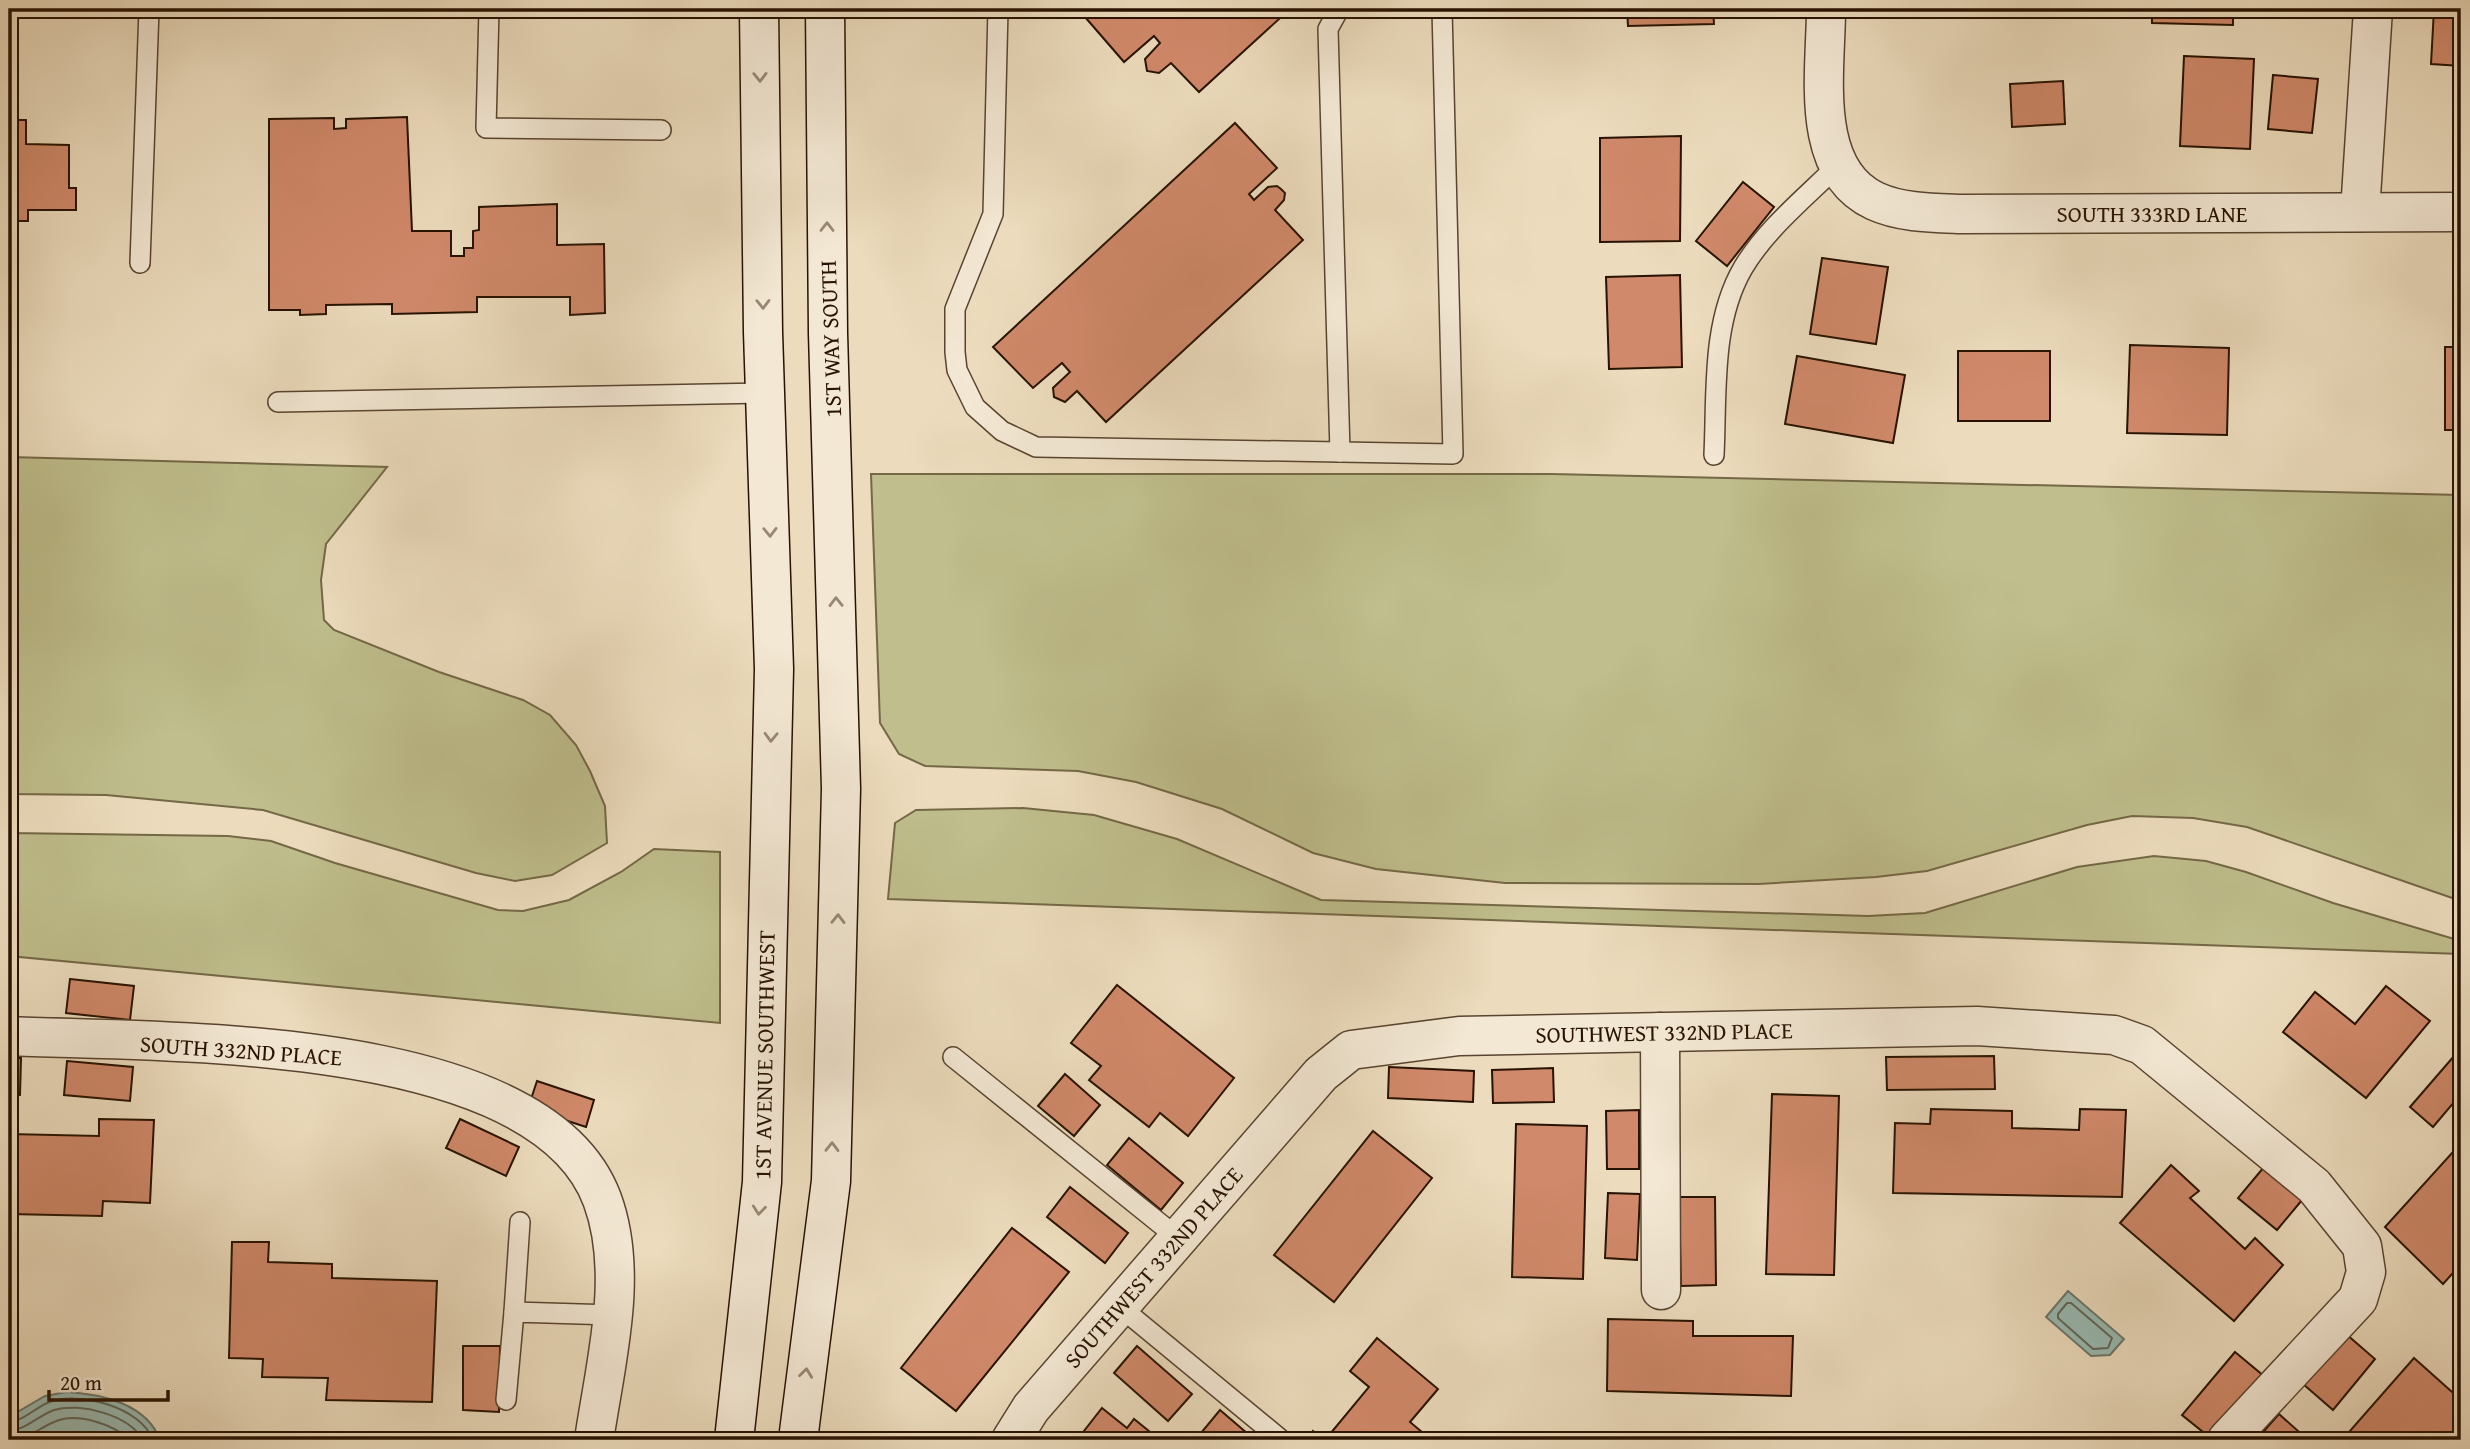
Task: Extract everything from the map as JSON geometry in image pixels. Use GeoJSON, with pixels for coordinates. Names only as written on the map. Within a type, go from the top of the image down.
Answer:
{"type":"FeatureCollection","features":[{"type":"Feature","properties":{"kind":"street"},"geometry":{"type":"LineString","coordinates":[[759,9],[767,393]]}},
{"type":"Feature","properties":{"kind":"street","name":"1ST WAY SOUTH"},"geometry":{"type":"LineString","coordinates":[[798,1440],[831,1181],[841,789],[828,333],[825,9]]}},
{"type":"Feature","properties":{"kind":"street"},"geometry":{"type":"LineString","coordinates":[[1826,9],[1826,125],[1830,151],[1844,175]]}},
{"type":"Feature","properties":{"kind":"street"},"geometry":{"type":"LineString","coordinates":[[2360,212],[2373,9]]}},
{"type":"Feature","properties":{"kind":"street","name":"SOUTH 333RD LANE"},"geometry":{"type":"LineString","coordinates":[[1844,175],[1876,202],[1929,213],[2461,212]]}},
{"type":"Feature","properties":{"kind":"street","name":"1ST AVENUE SOUTHWEST"},"geometry":{"type":"LineString","coordinates":[[734,1440],[762,1182],[774,669],[767,393]]}},
{"type":"Feature","properties":{"kind":"street","name":"SOUTHWEST 332ND PLACE"},"geometry":{"type":"LineString","coordinates":[[1011,1440],[1031,1408],[1178,1238],[1321,1074],[1351,1050],[1459,1036],[1977,1026],[2114,1035],[2142,1045],[2314,1186],[2362,1246],[2366,1272],[2358,1299],[2227,1440]]}},
{"type":"Feature","properties":{"kind":"street"},"geometry":{"type":"LineString","coordinates":[[1660,1032],[1661,1290]]}},
{"type":"Feature","properties":{"kind":"street","name":"SOUTH 332ND PLACE"},"geometry":{"type":"LineString","coordinates":[[9,1036],[254,1047],[356,1059],[432,1077],[514,1108],[537,1122],[566,1148],[590,1176],[602,1199],[612,1247],[613,1315],[594,1440]]}},
{"type":"Feature","properties":{"kind":"lane"},"geometry":{"type":"LineString","coordinates":[[140,263],[149,9]]}},
{"type":"Feature","properties":{"kind":"lane"},"geometry":{"type":"LineString","coordinates":[[489,9],[486,128],[661,130]]}},
{"type":"Feature","properties":{"kind":"lane"},"geometry":{"type":"LineString","coordinates":[[998,9],[993,215],[955,309],[957,370],[975,407],[1002,431],[1036,447],[1453,454],[1442,9]]}},
{"type":"Feature","properties":{"kind":"lane"},"geometry":{"type":"LineString","coordinates":[[1339,9],[1328,29],[1340,452]]}},
{"type":"Feature","properties":{"kind":"lane"},"geometry":{"type":"LineString","coordinates":[[1714,455],[1722,324],[1731,293],[1743,267],[1761,243],[1844,175]]}},
{"type":"Feature","properties":{"kind":"lane"},"geometry":{"type":"LineString","coordinates":[[278,402],[767,393]]}},
{"type":"Feature","properties":{"kind":"lane"},"geometry":{"type":"LineString","coordinates":[[953,1057],[1178,1238]]}},
{"type":"Feature","properties":{"kind":"lane"},"geometry":{"type":"LineString","coordinates":[[506,1400],[520,1222]]}},
{"type":"Feature","properties":{"kind":"lane"},"geometry":{"type":"LineString","coordinates":[[1119,1306],[1279,1438]]}},
{"type":"Feature","properties":{"kind":"lane"},"geometry":{"type":"LineString","coordinates":[[513,1312],[613,1315]]}},
{"type":"Feature","properties":{"kind":"shaded area"},"geometry":{"type":"Polygon","coordinates":[[[9,457],[387,467],[326,544],[321,580],[324,620],[334,630],[439,672],[523,700],[550,715],[576,745],[590,771],[605,806],[607,843],[552,875],[515,881],[476,873],[263,810],[106,795],[9,794],[9,457]]]}},
{"type":"Feature","properties":{"kind":"shaded area"},"geometry":{"type":"Polygon","coordinates":[[[871,474],[1552,474],[2461,495],[2461,901],[2247,827],[2193,818],[2132,816],[2087,825],[1927,871],[1876,877],[1759,884],[1505,883],[1376,869],[1313,853],[1222,809],[1136,782],[1078,771],[925,766],[899,754],[880,723],[871,474]]]}},
{"type":"Feature","properties":{"kind":"shaded area"},"geometry":{"type":"Polygon","coordinates":[[[1023,808],[1094,815],[1177,839],[1321,900],[1868,916],[1925,913],[2077,867],[2154,856],[2206,861],[2461,941],[2461,954],[888,899],[895,823],[916,810],[1023,808]]]}},
{"type":"Feature","properties":{"kind":"shaded area"},"geometry":{"type":"Polygon","coordinates":[[[9,833],[228,836],[271,841],[335,863],[498,910],[523,911],[569,900],[621,872],[654,849],[720,852],[720,1023],[9,956],[9,833]]]}},
{"type":"Feature","properties":{"kind":"water"},"geometry":{"type":"Polygon","coordinates":[[[2068,1291],[2124,1339],[2110,1355],[2091,1356],[2046,1317],[2068,1291]]]}},
{"type":"Feature","properties":{"kind":"water"},"geometry":{"type":"Polygon","coordinates":[[[67,1392],[94,1395],[122,1403],[145,1418],[160,1440],[9,1440],[9,1417],[45,1396],[67,1392]]]}},
{"type":"Feature","properties":{"kind":"building"},"geometry":{"type":"Polygon","coordinates":[[[1094,9],[1290,9],[1199,92],[1171,63],[1159,73],[1147,71],[1145,59],[1160,43],[1154,36],[1124,62],[1085,17],[1094,9]]]}},
{"type":"Feature","properties":{"kind":"building"},"geometry":{"type":"Polygon","coordinates":[[[1627,9],[1713,9],[1714,24],[1628,26],[1627,9]]]}},
{"type":"Feature","properties":{"kind":"building"},"geometry":{"type":"Polygon","coordinates":[[[1986,9],[2050,9],[2050,13],[1986,17],[1986,9]]]}},
{"type":"Feature","properties":{"kind":"building"},"geometry":{"type":"Polygon","coordinates":[[[2152,9],[2233,9],[2233,25],[2152,23],[2152,9]]]}},
{"type":"Feature","properties":{"kind":"building"},"geometry":{"type":"Polygon","coordinates":[[[2434,9],[2461,9],[2461,66],[2431,64],[2434,9]]]}},
{"type":"Feature","properties":{"kind":"building"},"geometry":{"type":"Polygon","coordinates":[[[2184,56],[2254,59],[2250,149],[2180,146],[2184,56]]]}},
{"type":"Feature","properties":{"kind":"building"},"geometry":{"type":"Polygon","coordinates":[[[2273,75],[2318,79],[2312,133],[2268,129],[2273,75]]]}},
{"type":"Feature","properties":{"kind":"building"},"geometry":{"type":"Polygon","coordinates":[[[2063,81],[2065,124],[2012,127],[2010,84],[2063,81]]]}},
{"type":"Feature","properties":{"kind":"building"},"geometry":{"type":"Polygon","coordinates":[[[407,117],[412,231],[451,231],[451,256],[464,256],[464,248],[473,248],[473,231],[479,230],[479,207],[557,204],[557,245],[604,244],[605,313],[570,315],[570,297],[477,297],[477,312],[392,314],[392,304],[326,305],[326,314],[300,315],[300,310],[269,310],[269,119],[334,118],[334,129],[346,128],[346,119],[407,117]]]}},
{"type":"Feature","properties":{"kind":"building"},"geometry":{"type":"Polygon","coordinates":[[[9,120],[26,120],[26,144],[69,145],[69,188],[76,188],[76,210],[28,210],[28,221],[9,221],[9,120]]]}},
{"type":"Feature","properties":{"kind":"building"},"geometry":{"type":"Polygon","coordinates":[[[1235,123],[1277,168],[1249,194],[1254,200],[1268,187],[1277,186],[1281,189],[1285,193],[1284,200],[1275,210],[1303,240],[1106,422],[1077,391],[1065,402],[1054,397],[1053,388],[1070,372],[1062,363],[1033,388],[993,347],[1235,123]]]}},
{"type":"Feature","properties":{"kind":"building"},"geometry":{"type":"Polygon","coordinates":[[[1681,136],[1680,241],[1600,242],[1600,138],[1681,136]]]}},
{"type":"Feature","properties":{"kind":"building"},"geometry":{"type":"Polygon","coordinates":[[[1743,182],[1774,207],[1727,266],[1696,241],[1743,182]]]}},
{"type":"Feature","properties":{"kind":"building"},"geometry":{"type":"Polygon","coordinates":[[[1822,258],[1888,267],[1876,344],[1810,334],[1822,258]]]}},
{"type":"Feature","properties":{"kind":"building"},"geometry":{"type":"Polygon","coordinates":[[[1680,275],[1682,367],[1609,369],[1606,277],[1680,275]]]}},
{"type":"Feature","properties":{"kind":"building"},"geometry":{"type":"Polygon","coordinates":[[[2130,345],[2229,348],[2227,435],[2127,433],[2130,345]]]}},
{"type":"Feature","properties":{"kind":"building"},"geometry":{"type":"Polygon","coordinates":[[[2445,347],[2461,347],[2461,430],[2445,430],[2445,347]]]}},
{"type":"Feature","properties":{"kind":"building"},"geometry":{"type":"Polygon","coordinates":[[[1958,351],[2050,351],[2050,421],[1958,421],[1958,351]]]}},
{"type":"Feature","properties":{"kind":"building"},"geometry":{"type":"Polygon","coordinates":[[[1797,356],[1905,375],[1893,443],[1785,424],[1797,356]]]}},
{"type":"Feature","properties":{"kind":"building"},"geometry":{"type":"Polygon","coordinates":[[[70,979],[134,986],[130,1020],[66,1013],[70,979]]]}},
{"type":"Feature","properties":{"kind":"building"},"geometry":{"type":"Polygon","coordinates":[[[1117,985],[1234,1078],[1188,1136],[1160,1113],[1149,1127],[1089,1080],[1101,1066],[1071,1043],[1117,985]]]}},
{"type":"Feature","properties":{"kind":"building"},"geometry":{"type":"Polygon","coordinates":[[[2386,986],[2430,1021],[2366,1098],[2283,1032],[2315,992],[2355,1024],[2386,986]]]}},
{"type":"Feature","properties":{"kind":"building"},"geometry":{"type":"Polygon","coordinates":[[[2461,1048],[2461,1094],[2433,1127],[2410,1107],[2461,1048]]]}},
{"type":"Feature","properties":{"kind":"building"},"geometry":{"type":"Polygon","coordinates":[[[1994,1056],[1995,1089],[1887,1090],[1886,1057],[1994,1056]]]}},
{"type":"Feature","properties":{"kind":"building"},"geometry":{"type":"Polygon","coordinates":[[[9,1058],[21,1058],[20,1095],[9,1094],[9,1058]]]}},
{"type":"Feature","properties":{"kind":"building"},"geometry":{"type":"Polygon","coordinates":[[[67,1061],[133,1067],[130,1101],[64,1095],[67,1061]]]}},
{"type":"Feature","properties":{"kind":"building"},"geometry":{"type":"Polygon","coordinates":[[[1389,1067],[1474,1071],[1473,1102],[1388,1098],[1389,1067]]]}},
{"type":"Feature","properties":{"kind":"building"},"geometry":{"type":"Polygon","coordinates":[[[1553,1068],[1554,1102],[1493,1103],[1492,1070],[1553,1068]]]}},
{"type":"Feature","properties":{"kind":"building"},"geometry":{"type":"Polygon","coordinates":[[[1065,1074],[1100,1105],[1074,1136],[1038,1106],[1065,1074]]]}},
{"type":"Feature","properties":{"kind":"building"},"geometry":{"type":"Polygon","coordinates":[[[537,1081],[594,1100],[586,1127],[528,1108],[537,1081]]]}},
{"type":"Feature","properties":{"kind":"building"},"geometry":{"type":"Polygon","coordinates":[[[1772,1094],[1839,1096],[1834,1275],[1766,1274],[1772,1094]]]}},
{"type":"Feature","properties":{"kind":"building"},"geometry":{"type":"Polygon","coordinates":[[[1931,1109],[2012,1111],[2012,1128],[2079,1130],[2080,1109],[2126,1110],[2122,1197],[1893,1193],[1895,1123],[1930,1124],[1931,1109]]]}},
{"type":"Feature","properties":{"kind":"building"},"geometry":{"type":"Polygon","coordinates":[[[1639,1110],[1639,1169],[1607,1169],[1606,1111],[1639,1110]]]}},
{"type":"Feature","properties":{"kind":"building"},"geometry":{"type":"Polygon","coordinates":[[[99,1119],[154,1120],[150,1203],[103,1201],[102,1216],[9,1214],[9,1134],[99,1136],[99,1119]]]}},
{"type":"Feature","properties":{"kind":"building"},"geometry":{"type":"Polygon","coordinates":[[[460,1119],[519,1147],[506,1176],[446,1148],[460,1119]]]}},
{"type":"Feature","properties":{"kind":"building"},"geometry":{"type":"Polygon","coordinates":[[[1516,1124],[1587,1126],[1583,1279],[1512,1277],[1516,1124]]]}},
{"type":"Feature","properties":{"kind":"building"},"geometry":{"type":"Polygon","coordinates":[[[1373,1131],[1432,1178],[1334,1302],[1274,1255],[1373,1131]]]}},
{"type":"Feature","properties":{"kind":"building"},"geometry":{"type":"Polygon","coordinates":[[[1129,1138],[1183,1183],[1161,1210],[1107,1165],[1129,1138]]]}},
{"type":"Feature","properties":{"kind":"building"},"geometry":{"type":"Polygon","coordinates":[[[2461,1143],[2461,1264],[2443,1284],[2385,1227],[2461,1143]]]}},
{"type":"Feature","properties":{"kind":"building"},"geometry":{"type":"Polygon","coordinates":[[[2171,1165],[2199,1191],[2190,1198],[2245,1249],[2255,1238],[2283,1265],[2234,1321],[2120,1223],[2171,1165]]]}},
{"type":"Feature","properties":{"kind":"building"},"geometry":{"type":"Polygon","coordinates":[[[2264,1167],[2302,1200],[2277,1230],[2238,1198],[2264,1167]]]}},
{"type":"Feature","properties":{"kind":"building"},"geometry":{"type":"Polygon","coordinates":[[[1070,1187],[1128,1233],[1105,1263],[1047,1217],[1070,1187]]]}},
{"type":"Feature","properties":{"kind":"building"},"geometry":{"type":"Polygon","coordinates":[[[1608,1193],[1640,1194],[1637,1260],[1605,1258],[1608,1193]]]}},
{"type":"Feature","properties":{"kind":"building"},"geometry":{"type":"Polygon","coordinates":[[[1679,1197],[1715,1197],[1716,1285],[1681,1286],[1679,1197]]]}},
{"type":"Feature","properties":{"kind":"building"},"geometry":{"type":"Polygon","coordinates":[[[1012,1228],[1069,1272],[956,1411],[901,1368],[1012,1228]]]}},
{"type":"Feature","properties":{"kind":"building"},"geometry":{"type":"Polygon","coordinates":[[[232,1242],[269,1242],[268,1262],[332,1264],[332,1278],[437,1281],[432,1402],[326,1400],[328,1378],[262,1377],[263,1359],[229,1358],[232,1242]]]}},
{"type":"Feature","properties":{"kind":"building"},"geometry":{"type":"Polygon","coordinates":[[[1608,1319],[1693,1321],[1693,1336],[1793,1336],[1791,1396],[1607,1391],[1608,1319]]]}},
{"type":"Feature","properties":{"kind":"building"},"geometry":{"type":"Polygon","coordinates":[[[2346,1334],[2375,1359],[2333,1410],[2303,1384],[2346,1334]]]}},
{"type":"Feature","properties":{"kind":"building"},"geometry":{"type":"Polygon","coordinates":[[[1377,1338],[1438,1389],[1410,1422],[1429,1438],[1325,1440],[1369,1387],[1350,1371],[1377,1338]]]}},
{"type":"Feature","properties":{"kind":"building"},"geometry":{"type":"Polygon","coordinates":[[[463,1346],[500,1346],[499,1412],[463,1410],[463,1346]]]}},
{"type":"Feature","properties":{"kind":"building"},"geometry":{"type":"Polygon","coordinates":[[[1137,1346],[1192,1394],[1168,1421],[1114,1373],[1137,1346]]]}},
{"type":"Feature","properties":{"kind":"building"},"geometry":{"type":"Polygon","coordinates":[[[2235,1352],[2265,1377],[2213,1440],[2182,1415],[2235,1352]]]}},
{"type":"Feature","properties":{"kind":"building"},"geometry":{"type":"Polygon","coordinates":[[[2414,1358],[2461,1400],[2461,1431],[2453,1440],[2342,1440],[2414,1358]]]}},
{"type":"Feature","properties":{"kind":"building"},"geometry":{"type":"Polygon","coordinates":[[[1102,1408],[1127,1428],[1134,1419],[1160,1440],[1077,1440],[1102,1408]]]}},
{"type":"Feature","properties":{"kind":"building"},"geometry":{"type":"Polygon","coordinates":[[[1220,1410],[1255,1440],[1196,1439],[1220,1410]]]}},
{"type":"Feature","properties":{"kind":"building"},"geometry":{"type":"Polygon","coordinates":[[[2279,1414],[2307,1439],[2256,1440],[2279,1414]]]}},
{"type":"Feature","properties":{"kind":"building"},"geometry":{"type":"Polygon","coordinates":[[[1313,1431],[1324,1440],[1306,1440],[1313,1431]]]}}]}
